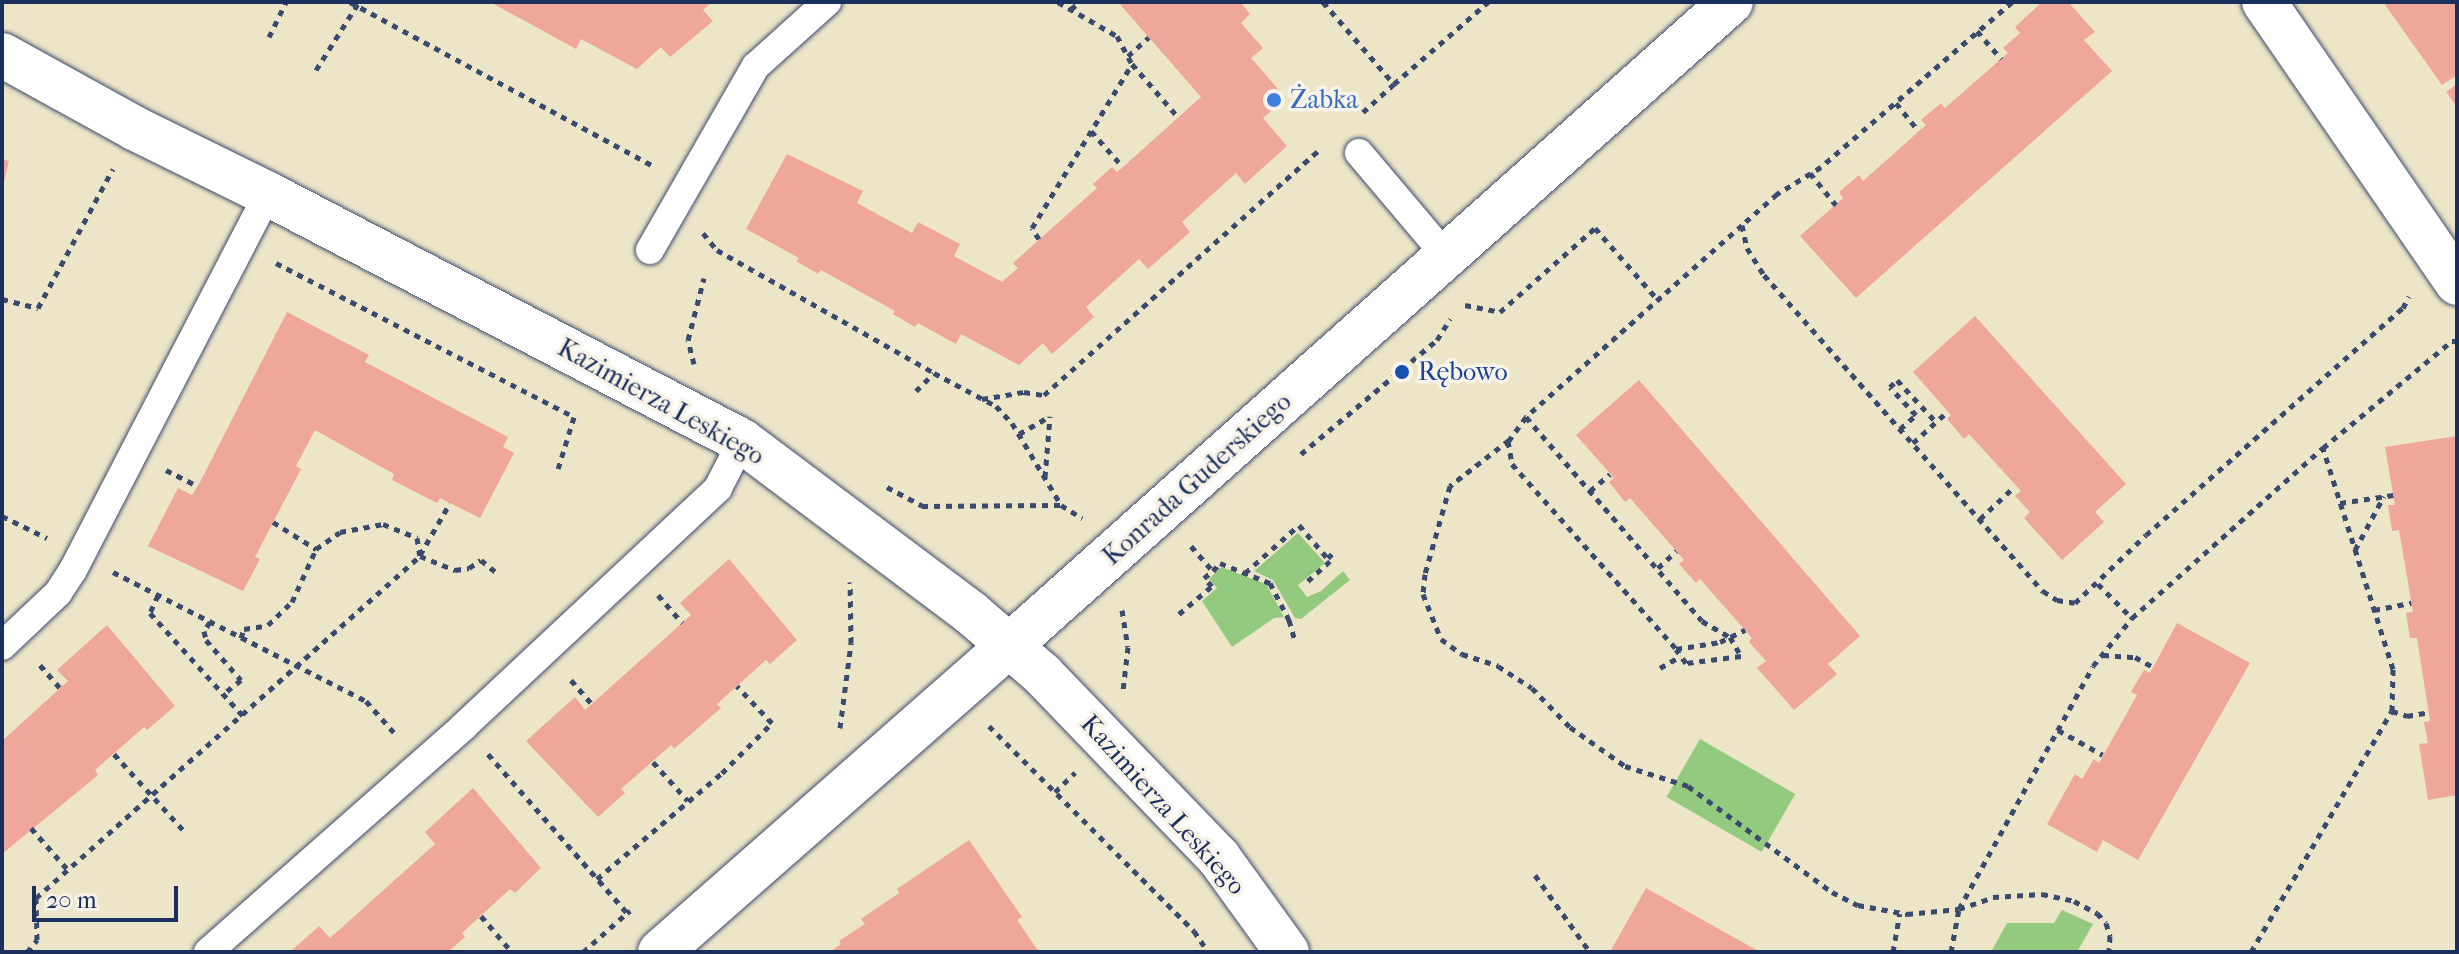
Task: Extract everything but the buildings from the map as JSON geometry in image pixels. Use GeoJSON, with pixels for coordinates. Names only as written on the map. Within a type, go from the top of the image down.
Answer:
{"type":"FeatureCollection","features":[{"type":"Feature","properties":{"kind":"street","name":"Konrada Guderskiego"},"geometry":{"type":"LineString","coordinates":[[660,952],[1010,645],[1731,2]]}},
{"type":"Feature","properties":{"kind":"street"},"geometry":{"type":"LineString","coordinates":[[2264,2],[2437,283]]}},
{"type":"Feature","properties":{"kind":"street","name":"Kazimierza Leskiego"},"geometry":{"type":"LineString","coordinates":[[2,55],[134,128],[268,194],[742,441],[1010,645],[1219,858],[1287,952]]}},
{"type":"Feature","properties":{"kind":"lane"},"geometry":{"type":"LineString","coordinates":[[650,250],[756,66],[827,2]]}},
{"type":"Feature","properties":{"kind":"lane"},"geometry":{"type":"LineString","coordinates":[[1359,153],[1446,256]]}},
{"type":"Feature","properties":{"kind":"lane"},"geometry":{"type":"LineString","coordinates":[[2,646],[58,593],[73,570],[268,194]]}},
{"type":"Feature","properties":{"kind":"lane"},"geometry":{"type":"LineString","coordinates":[[208,952],[421,763],[718,488],[742,441]]}},
{"type":"Feature","properties":{"kind":"path"},"geometry":{"type":"LineString","coordinates":[[269,37],[286,2]]}},
{"type":"Feature","properties":{"kind":"path"},"geometry":{"type":"LineString","coordinates":[[316,70],[359,2]]}},
{"type":"Feature","properties":{"kind":"path"},"geometry":{"type":"LineString","coordinates":[[1058,2],[1117,36],[1132,64],[1178,117]]}},
{"type":"Feature","properties":{"kind":"path"},"geometry":{"type":"LineString","coordinates":[[1071,9],[1080,2]]}},
{"type":"Feature","properties":{"kind":"path"},"geometry":{"type":"LineString","coordinates":[[1323,2],[1394,84]]}},
{"type":"Feature","properties":{"kind":"path"},"geometry":{"type":"LineString","coordinates":[[1356,118],[1488,2]]}},
{"type":"Feature","properties":{"kind":"path"},"geometry":{"type":"LineString","coordinates":[[2012,2],[1896,103],[1810,173],[1777,194],[1526,417],[1509,440],[1450,486],[1425,574],[1423,594],[1441,639],[1462,654],[1498,666],[1532,688],[1570,727],[1625,766],[1688,786],[1832,892],[1858,905],[1900,914],[1959,909],[1993,897],[2042,894],[2074,901],[2097,913],[2106,923],[2109,952]]}},
{"type":"Feature","properties":{"kind":"path"},"geometry":{"type":"LineString","coordinates":[[1977,31],[2001,59]]}},
{"type":"Feature","properties":{"kind":"path"},"geometry":{"type":"LineString","coordinates":[[1128,56],[1149,37]]}},
{"type":"Feature","properties":{"kind":"path"},"geometry":{"type":"LineString","coordinates":[[1039,239],[1032,228],[1132,64]]}},
{"type":"Feature","properties":{"kind":"path"},"geometry":{"type":"LineString","coordinates":[[1896,103],[1919,131]]}},
{"type":"Feature","properties":{"kind":"path"},"geometry":{"type":"LineString","coordinates":[[2,299],[38,308],[134,128]]}},
{"type":"Feature","properties":{"kind":"path"},"geometry":{"type":"LineString","coordinates":[[1091,131],[1123,167]]}},
{"type":"Feature","properties":{"kind":"path"},"geometry":{"type":"LineString","coordinates":[[982,399],[1024,392],[1044,395],[1321,149]]}},
{"type":"Feature","properties":{"kind":"path"},"geometry":{"type":"LineString","coordinates":[[1810,173],[1836,205]]}},
{"type":"Feature","properties":{"kind":"path"},"geometry":{"type":"LineString","coordinates":[[1742,225],[1747,248],[1764,275],[2043,591],[2057,600],[2075,603],[2146,535],[2403,308],[2437,283]]}},
{"type":"Feature","properties":{"kind":"path"},"geometry":{"type":"LineString","coordinates":[[1460,304],[1500,312],[1595,228],[1658,300]]}},
{"type":"Feature","properties":{"kind":"path"},"geometry":{"type":"LineString","coordinates":[[243,246],[574,417],[558,469]]}},
{"type":"Feature","properties":{"kind":"path"},"geometry":{"type":"LineString","coordinates":[[695,370],[688,340],[704,278]]}},
{"type":"Feature","properties":{"kind":"path"},"geometry":{"type":"LineString","coordinates":[[1951,952],[1959,909],[2058,730],[2103,655],[2132,618],[2323,448],[2452,341],[2457,341]]}},
{"type":"Feature","properties":{"kind":"path"},"geometry":{"type":"LineString","coordinates":[[916,391],[934,373],[996,406],[1019,434],[1061,505],[1080,515]]}},
{"type":"Feature","properties":{"kind":"path"},"geometry":{"type":"LineString","coordinates":[[1900,429],[1916,415],[1890,387],[1897,380],[1936,422]]}},
{"type":"Feature","properties":{"kind":"path"},"geometry":{"type":"LineString","coordinates":[[1913,443],[1948,411]]}},
{"type":"Feature","properties":{"kind":"path"},"geometry":{"type":"LineString","coordinates":[[1019,434],[1050,416],[1045,478]]}},
{"type":"Feature","properties":{"kind":"path"},"geometry":{"type":"LineString","coordinates":[[1509,440],[1512,464],[1686,663],[1741,656],[1730,637],[1702,621],[1526,417]]}},
{"type":"Feature","properties":{"kind":"path"},"geometry":{"type":"LineString","coordinates":[[2251,952],[2392,711],[2393,669],[2323,448]]}},
{"type":"Feature","properties":{"kind":"path"},"geometry":{"type":"LineString","coordinates":[[1590,491],[1610,474]]}},
{"type":"Feature","properties":{"kind":"path"},"geometry":{"type":"LineString","coordinates":[[1980,519],[2015,486]]}},
{"type":"Feature","properties":{"kind":"path"},"geometry":{"type":"LineString","coordinates":[[2340,503],[2393,495]]}},
{"type":"Feature","properties":{"kind":"path"},"geometry":{"type":"LineString","coordinates":[[2355,551],[2384,496]]}},
{"type":"Feature","properties":{"kind":"path"},"geometry":{"type":"LineString","coordinates":[[27,952],[37,940],[36,898],[298,668],[420,556],[450,503]]}},
{"type":"Feature","properties":{"kind":"path"},"geometry":{"type":"LineString","coordinates":[[273,522],[316,549]]}},
{"type":"Feature","properties":{"kind":"path"},"geometry":{"type":"LineString","coordinates":[[241,638],[244,629],[268,625],[292,602],[316,549],[340,532],[383,524],[417,538],[420,556]]}},
{"type":"Feature","properties":{"kind":"path"},"geometry":{"type":"LineString","coordinates":[[1245,573],[1299,525],[1330,561],[1303,585]]}},
{"type":"Feature","properties":{"kind":"path"},"geometry":{"type":"LineString","coordinates":[[1191,546],[1213,571]]}},
{"type":"Feature","properties":{"kind":"path"},"geometry":{"type":"LineString","coordinates":[[1658,568],[1676,551]]}},
{"type":"Feature","properties":{"kind":"path"},"geometry":{"type":"LineString","coordinates":[[1328,558],[1334,552]]}},
{"type":"Feature","properties":{"kind":"path"},"geometry":{"type":"LineString","coordinates":[[420,556],[455,570],[469,568],[481,560],[497,573]]}},
{"type":"Feature","properties":{"kind":"path"},"geometry":{"type":"LineString","coordinates":[[1179,614],[1212,586],[1204,578],[1220,563],[1270,583],[1289,620],[1295,641]]}},
{"type":"Feature","properties":{"kind":"path"},"geometry":{"type":"LineString","coordinates":[[840,571],[851,583],[851,643],[840,728]]}},
{"type":"Feature","properties":{"kind":"path"},"geometry":{"type":"LineString","coordinates":[[2098,584],[2132,618]]}},
{"type":"Feature","properties":{"kind":"path"},"geometry":{"type":"LineString","coordinates":[[243,716],[150,613],[161,597],[366,701],[421,763]]}},
{"type":"Feature","properties":{"kind":"path"},"geometry":{"type":"LineString","coordinates":[[2374,610],[2411,603]]}},
{"type":"Feature","properties":{"kind":"path"},"geometry":{"type":"LineString","coordinates":[[1107,741],[1124,687],[1128,647],[1122,605]]}},
{"type":"Feature","properties":{"kind":"path"},"geometry":{"type":"LineString","coordinates":[[669,607],[682,623]]}},
{"type":"Feature","properties":{"kind":"path"},"geometry":{"type":"LineString","coordinates":[[210,622],[204,631],[206,640],[241,680],[223,694]]}},
{"type":"Feature","properties":{"kind":"path"},"geometry":{"type":"LineString","coordinates":[[1676,649],[1730,637],[1745,630]]}},
{"type":"Feature","properties":{"kind":"path"},"geometry":{"type":"LineString","coordinates":[[2103,655],[2135,657],[2153,667]]}},
{"type":"Feature","properties":{"kind":"path"},"geometry":{"type":"LineString","coordinates":[[1660,668],[1681,656]]}},
{"type":"Feature","properties":{"kind":"path"},"geometry":{"type":"LineString","coordinates":[[597,879],[772,723],[737,686]]}},
{"type":"Feature","properties":{"kind":"path"},"geometry":{"type":"LineString","coordinates":[[2392,711],[2407,716],[2429,712]]}},
{"type":"Feature","properties":{"kind":"path"},"geometry":{"type":"LineString","coordinates":[[987,723],[1194,931],[1208,952]]}},
{"type":"Feature","properties":{"kind":"path"},"geometry":{"type":"LineString","coordinates":[[2058,730],[2103,755]]}},
{"type":"Feature","properties":{"kind":"path"},"geometry":{"type":"LineString","coordinates":[[114,754],[184,831]]}},
{"type":"Feature","properties":{"kind":"path"},"geometry":{"type":"LineString","coordinates":[[653,762],[688,801]]}},
{"type":"Feature","properties":{"kind":"path"},"geometry":{"type":"LineString","coordinates":[[31,828],[68,870]]}},
{"type":"Feature","properties":{"kind":"path"},"geometry":{"type":"LineString","coordinates":[[1535,875],[1590,952]]}},
{"type":"Feature","properties":{"kind":"path"},"geometry":{"type":"LineString","coordinates":[[583,952],[627,913]]}},
{"type":"Feature","properties":{"kind":"path"},"geometry":{"type":"LineString","coordinates":[[1893,952],[1900,914]]}},
{"type":"Feature","properties":{"kind":"path"},"geometry":{"type":"LineString","coordinates":[[481,916],[512,952]]}},
{"type":"Feature","properties":{"kind":"green space"},"geometry":{"type":"Polygon","coordinates":[[[1298,533],[1325,563],[1298,585],[1307,597],[1321,591],[1343,571],[1350,580],[1301,619],[1295,618],[1273,580],[1254,571],[1298,533]]]}},
{"type":"Feature","properties":{"kind":"green space"},"geometry":{"type":"Polygon","coordinates":[[[1221,567],[1266,584],[1284,617],[1274,618],[1232,647],[1202,601],[1217,588],[1209,579],[1221,567]]]}},
{"type":"Feature","properties":{"kind":"green space"},"geometry":{"type":"Polygon","coordinates":[[[1700,739],[1795,794],[1762,852],[1666,797],[1700,739]]]}},
{"type":"Feature","properties":{"kind":"green space"},"geometry":{"type":"Polygon","coordinates":[[[2062,910],[2093,924],[2077,952],[1991,952],[2007,923],[2054,923],[2062,910]]]}},
{"type":"Feature","properties":{"kind":"place","name":"Żabka"},"geometry":{"type":"Point","coordinates":[1274,100]}},
{"type":"Feature","properties":{"kind":"place","name":"Rębowo"},"geometry":{"type":"Point","coordinates":[1402,372]}}]}
